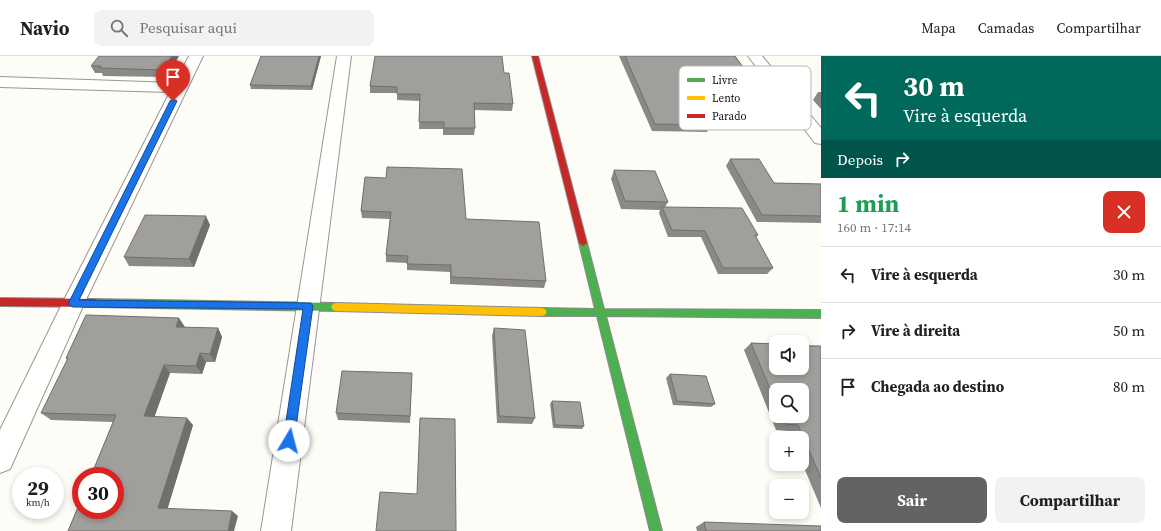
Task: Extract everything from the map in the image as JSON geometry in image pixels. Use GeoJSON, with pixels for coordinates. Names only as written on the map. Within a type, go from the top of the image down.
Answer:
{"type":"FeatureCollection","features":[{"type":"Feature","properties":{"kind":"street"},"geometry":{"type":"LineString","coordinates":[[0,459],[73,304],[196,56]]}},
{"type":"Feature","properties":{"kind":"street"},"geometry":{"type":"LineString","coordinates":[[276,531],[344,56]]}},
{"type":"Feature","properties":{"kind":"street"},"geometry":{"type":"LineString","coordinates":[[535,56],[656,531]]}},
{"type":"Feature","properties":{"kind":"street"},"geometry":{"type":"LineString","coordinates":[[754,56],[762,66]]}},
{"type":"Feature","properties":{"kind":"street"},"geometry":{"type":"LineString","coordinates":[[0,82],[180,88]]}},
{"type":"Feature","properties":{"kind":"street"},"geometry":{"type":"LineString","coordinates":[[811,127],[821,139]]}},
{"type":"Feature","properties":{"kind":"street"},"geometry":{"type":"LineString","coordinates":[[0,302],[308,306],[601,313],[821,314]]}},
{"type":"Feature","properties":{"kind":"building"},"geometry":{"type":"Polygon","coordinates":[[[99,56],[172,56],[163,70],[100,68],[101,66],[91,66],[99,56]]]}},
{"type":"Feature","properties":{"kind":"building"},"geometry":{"type":"Polygon","coordinates":[[[261,56],[319,56],[311,86],[250,85],[261,56]]]}},
{"type":"Feature","properties":{"kind":"building"},"geometry":{"type":"Polygon","coordinates":[[[375,56],[502,56],[504,73],[509,73],[513,104],[474,103],[475,128],[444,128],[444,122],[419,122],[420,94],[397,94],[397,87],[370,86],[375,56]]]}},
{"type":"Feature","properties":{"kind":"building"},"geometry":{"type":"Polygon","coordinates":[[[625,56],[735,56],[742,66],[679,66],[679,124],[655,124],[625,56]]]}},
{"type":"Feature","properties":{"kind":"building"},"geometry":{"type":"Polygon","coordinates":[[[730,159],[759,159],[774,183],[821,184],[821,216],[762,215],[730,159]]]}},
{"type":"Feature","properties":{"kind":"building"},"geometry":{"type":"Polygon","coordinates":[[[387,167],[462,169],[466,219],[539,222],[546,281],[451,277],[451,265],[407,264],[408,256],[386,255],[391,212],[361,211],[365,177],[386,178],[387,167]]]}},
{"type":"Feature","properties":{"kind":"building"},"geometry":{"type":"Polygon","coordinates":[[[614,170],[655,171],[668,202],[625,201],[614,170]]]}},
{"type":"Feature","properties":{"kind":"building"},"geometry":{"type":"Polygon","coordinates":[[[662,207],[742,208],[758,235],[755,235],[773,268],[723,268],[705,231],[672,230],[662,207]]]}},
{"type":"Feature","properties":{"kind":"building"},"geometry":{"type":"Polygon","coordinates":[[[145,215],[206,216],[189,259],[124,257],[145,215]]]}},
{"type":"Feature","properties":{"kind":"building"},"geometry":{"type":"Polygon","coordinates":[[[86,315],[179,318],[176,327],[218,328],[210,354],[200,353],[196,366],[164,365],[144,416],[187,418],[158,508],[232,511],[228,531],[68,531],[73,519],[124,519],[124,467],[95,467],[116,415],[41,413],[68,358],[66,358],[86,315]]]}},
{"type":"Feature","properties":{"kind":"building"},"geometry":{"type":"Polygon","coordinates":[[[494,328],[525,330],[535,418],[499,416],[494,328]]]}},
{"type":"Feature","properties":{"kind":"building"},"geometry":{"type":"Polygon","coordinates":[[[751,343],[769,344],[769,375],[809,375],[809,346],[821,346],[821,478],[809,450],[809,431],[801,431],[798,425],[785,423],[809,423],[809,383],[769,383],[769,386],[751,343]]]}},
{"type":"Feature","properties":{"kind":"building"},"geometry":{"type":"Polygon","coordinates":[[[342,371],[412,373],[410,416],[336,413],[342,371]]]}},
{"type":"Feature","properties":{"kind":"building"},"geometry":{"type":"Polygon","coordinates":[[[670,374],[706,376],[715,404],[677,401],[670,374]]]}},
{"type":"Feature","properties":{"kind":"building"},"geometry":{"type":"Polygon","coordinates":[[[552,401],[580,402],[584,426],[555,425],[552,401]]]}},
{"type":"Feature","properties":{"kind":"building"},"geometry":{"type":"Polygon","coordinates":[[[420,418],[455,419],[456,531],[376,531],[380,492],[417,494],[420,418]]]}},
{"type":"Feature","properties":{"kind":"building"},"geometry":{"type":"Polygon","coordinates":[[[704,522],[821,526],[821,531],[706,531],[704,522]]]}},
{"type":"Feature","properties":{"kind":"traffic: fast"},"geometry":{"type":"LineString","coordinates":[[583,243],[656,531]]}},
{"type":"Feature","properties":{"kind":"traffic: fast"},"geometry":{"type":"LineString","coordinates":[[94,303],[336,307]]}},
{"type":"Feature","properties":{"kind":"traffic: fast"},"geometry":{"type":"LineString","coordinates":[[542,312],[821,314]]}},
{"type":"Feature","properties":{"kind":"traffic: slow"},"geometry":{"type":"LineString","coordinates":[[336,307],[542,312]]}},
{"type":"Feature","properties":{"kind":"traffic: jam"},"geometry":{"type":"LineString","coordinates":[[535,56],[583,243]]}},
{"type":"Feature","properties":{"kind":"traffic: jam"},"geometry":{"type":"LineString","coordinates":[[0,302],[94,303]]}},
{"type":"Feature","properties":{"kind":"route"},"geometry":{"type":"LineString","coordinates":[[173,101],[73,304],[308,306],[289,441]]}}]}
